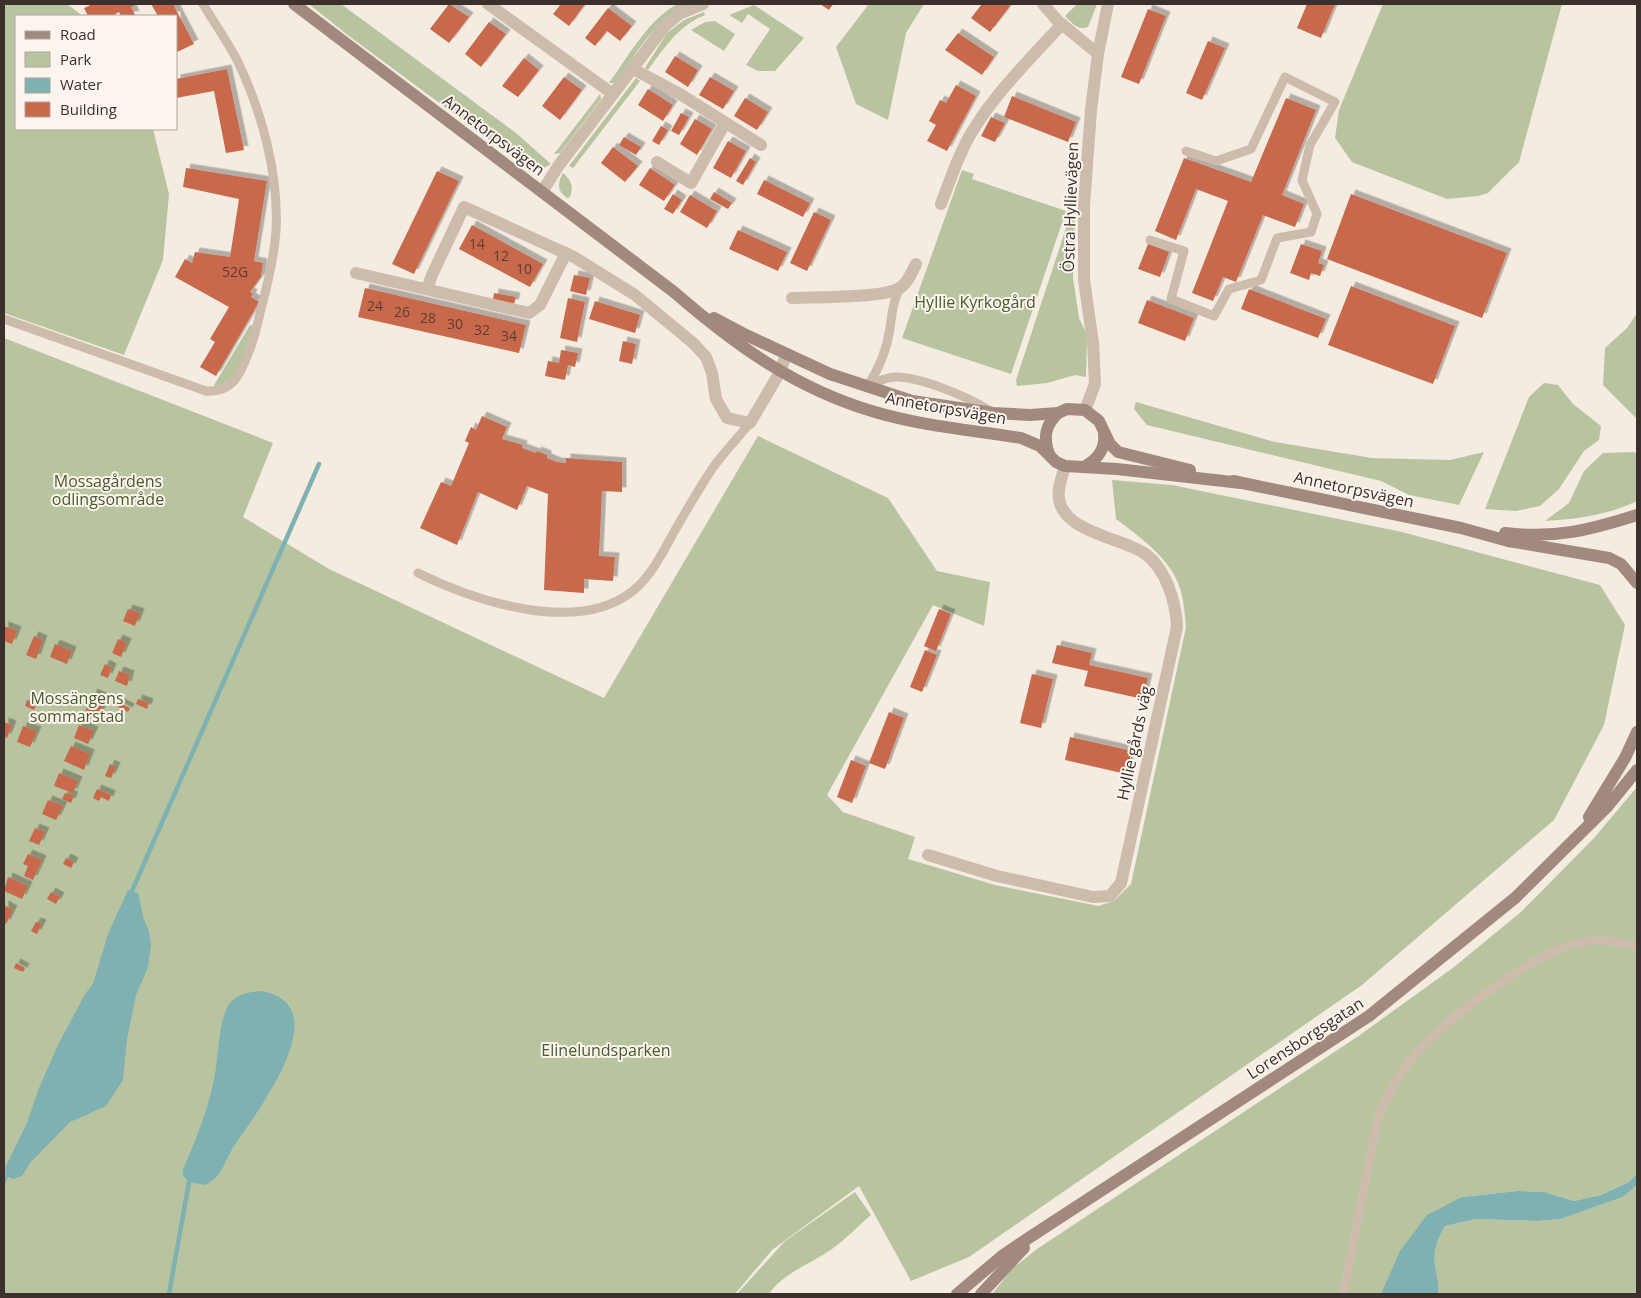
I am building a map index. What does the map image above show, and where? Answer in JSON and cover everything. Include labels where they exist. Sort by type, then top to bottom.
[{"type":"main road","name":"Annetorpsvägen","points":[[294,4],[674,292],[721,333],[780,372],[809,387],[872,411],[929,424],[1032,441],[1065,466],[1084,466],[1241,483]]},
{"type":"main road","name":"Annetorpsvägen","points":[[674,292],[725,325],[786,355],[830,374],[912,401],[992,413],[1030,415],[1058,413],[1067,409],[1085,410],[1099,421],[1110,444],[1118,452],[1128,456],[1241,483],[1460,528],[1526,545],[1609,558],[1621,564],[1637,583]]},
{"type":"main road","points":[[1049,454],[1045,444],[1045,434],[1050,420],[1058,413]]},
{"type":"main road","points":[[1084,466],[1100,454],[1105,441],[1104,430]]},
{"type":"main road","name":"Annetorpsvägen","points":[[1460,528],[1548,535],[1598,528],[1637,515]]},
{"type":"main road","name":"Lorensborgsgatan","points":[[1559,855],[1597,807],[1637,732]]},
{"type":"main road","name":"Lorensborgsgatan","points":[[958,1294],[1002,1256],[1369,1016],[1515,898],[1607,807],[1637,770]]},
{"type":"main road","name":"Lorensborgsgatan","points":[[981,1294],[1019,1253],[1050,1226]]},
{"type":"street","points":[[488,4],[613,94]]},
{"type":"street","points":[[542,192],[664,27],[679,14],[703,4]]},
{"type":"street","points":[[1043,4],[1062,24],[1098,54]]},
{"type":"street","name":"Östra Hyllievägen","points":[[1085,410],[1095,384],[1093,343],[1084,280],[1084,206],[1098,54],[1108,4]]},
{"type":"street","points":[[942,204],[959,156],[975,127],[1000,93],[1062,24]]},
{"type":"street","points":[[634,69],[680,94],[761,145]]},
{"type":"street","points":[[657,162],[690,183],[725,123]]},
{"type":"street","points":[[427,289],[464,207],[566,253],[635,295],[693,343],[706,357],[720,408],[727,418],[750,423],[780,372],[786,355]]},
{"type":"street","points":[[356,273],[529,313],[540,305],[566,253]]},
{"type":"street","points":[[792,298],[869,294],[899,289],[910,277],[916,264]]},
{"type":"street","name":"Hyllie gårds väg","points":[[928,855],[997,876],[1093,898],[1110,896],[1120,883],[1177,627],[1176,608],[1157,566],[1144,553],[1072,521],[1061,505],[1059,490],[1065,466]]},
{"type":"lane","points":[[4,319],[206,390],[224,390],[234,383],[255,337],[269,277],[276,230],[275,195],[267,146],[249,87],[237,60],[203,4]]},
{"type":"lane","points":[[1150,240],[1184,251],[1170,299],[1214,316],[1229,289],[1261,280],[1277,238],[1311,232],[1317,214],[1302,180],[1310,144],[1335,102],[1285,77],[1251,149],[1216,161],[1186,151]]},
{"type":"lane","points":[[866,387],[877,373],[882,359],[890,329],[892,304],[899,289]]},
{"type":"lane","points":[[866,387],[889,377],[901,378],[958,393],[992,413]]},
{"type":"lane","points":[[418,573],[447,587],[510,606],[547,612],[581,611],[612,605],[634,590],[656,565],[712,468],[750,423]]},
{"type":"lane","points":[[1343,1294],[1378,1118],[1388,1092],[1410,1060],[1439,1032],[1507,978],[1545,956],[1574,944],[1597,940],[1637,946]]},
{"type":"green space","points":[[4,4],[67,4],[82,15],[15,15],[15,130],[153,130],[169,194],[163,260],[124,355],[4,313]]},
{"type":"green space","points":[[309,4],[341,4],[516,133],[551,164],[540,170],[528,169]]},
{"type":"green space","points":[[678,4],[693,4],[679,10],[658,26],[648,36],[616,83],[609,83],[649,28],[658,18]]},
{"type":"green space","points":[[869,4],[924,4],[906,33],[888,120],[856,104],[836,47]]},
{"type":"green space","points":[[1077,4],[1097,4],[1088,27],[1078,27],[1065,16]]},
{"type":"green space","points":[[1383,4],[1562,4],[1519,162],[1488,193],[1478,196],[1447,199],[1352,162],[1335,138],[1339,110]]},
{"type":"green space","points":[[754,5],[804,38],[775,71],[758,71],[746,65],[770,29],[748,14],[742,23],[729,15]]},
{"type":"green space","points":[[704,12],[705,15],[687,25],[673,38],[648,70],[645,68],[667,33],[684,20]]},
{"type":"green space","points":[[715,21],[735,34],[724,51],[691,30],[705,22]]},
{"type":"green space","points":[[636,78],[640,81],[573,168],[569,166]]},
{"type":"green space","points":[[600,94],[601,99],[560,153],[554,154]]},
{"type":"green space","name":"Hyllie Kyrkogård","points":[[962,170],[974,174],[972,179],[1066,211],[1011,374],[902,338]]},
{"type":"green space","points":[[563,173],[572,186],[570,197],[567,198],[561,193],[559,187]]},
{"type":"green space","points":[[1076,180],[1073,278],[1079,318],[1087,335],[1086,377],[1075,375],[1047,383],[1017,386],[1016,380],[1068,222]]},
{"type":"green space","points":[[1637,313],[1637,419],[1603,385],[1605,348],[1627,328]]},
{"type":"green space","points":[[250,325],[254,326],[245,354],[236,372],[230,379],[213,387]]},
{"type":"green space","points":[[4,338],[273,443],[243,517],[329,569],[604,698],[758,436],[888,498],[937,571],[990,582],[984,626],[933,605],[827,795],[843,812],[915,837],[908,859],[995,885],[1098,906],[1114,901],[1131,884],[1186,627],[1182,596],[1173,572],[1156,552],[1116,519],[1112,480],[1172,485],[1402,532],[1600,585],[1625,625],[1604,725],[1554,820],[1362,985],[969,1257],[911,1281],[859,1186],[772,1250],[735,1294],[4,1294]]},
{"type":"green space","points":[[1544,383],[1558,385],[1573,404],[1601,426],[1599,440],[1584,451],[1559,489],[1540,506],[1516,511],[1485,509],[1529,397]]},
{"type":"green space","points":[[1136,402],[1275,442],[1372,458],[1450,460],[1484,452],[1459,505],[1409,495],[1381,481],[1147,425],[1134,409]]},
{"type":"green space","points":[[1634,452],[1637,454],[1637,501],[1615,510],[1592,516],[1545,521],[1569,503],[1584,471],[1603,453]]},
{"type":"green space","points":[[1637,787],[1637,1173],[1629,1182],[1601,1195],[1574,1201],[1544,1192],[1517,1191],[1462,1197],[1381,1294],[992,1294],[1013,1268],[1037,1249],[1360,1035],[1454,967],[1521,912],[1594,838]]},
{"type":"green space","points":[[1637,1185],[1637,1294],[1438,1294],[1439,1285],[1435,1252],[1445,1226],[1476,1219],[1537,1221],[1561,1219],[1623,1197]]},
{"type":"green space","points":[[855,1192],[871,1215],[842,1241],[790,1274],[775,1286],[769,1294],[737,1294],[785,1241]]},
{"type":"water","points":[[128,890],[138,893],[144,920],[149,931],[151,946],[148,967],[136,995],[127,1039],[123,1080],[106,1106],[70,1122],[30,1163],[22,1176],[13,1179],[6,1176],[5,1168],[27,1123],[39,1088],[58,1045],[85,994],[93,984],[108,934]]},
{"type":"water","points":[[261,991],[284,1000],[293,1017],[293,1038],[285,1062],[273,1087],[216,1177],[206,1185],[189,1182],[183,1176],[183,1169],[206,1110],[215,1074],[222,1022],[228,1006],[238,996]]},
{"type":"water","points":[[1637,1173],[1637,1185],[1623,1197],[1561,1219],[1537,1221],[1476,1219],[1445,1226],[1435,1252],[1439,1285],[1438,1294],[1381,1294],[1400,1251],[1427,1215],[1462,1197],[1517,1191],[1544,1192],[1574,1201],[1601,1195],[1629,1182]]},
{"type":"building","points":[[93,4],[137,4],[131,7],[135,15],[120,15],[119,12],[114,15],[88,15],[84,8]]},
{"type":"building","points":[[151,4],[173,4],[194,44],[178,52],[178,15],[157,15]]},
{"type":"building","points":[[449,4],[469,17],[449,43],[430,29]]},
{"type":"building","points":[[561,4],[585,4],[569,26],[553,14]]},
{"type":"building","points":[[820,4],[833,4],[829,10]]},
{"type":"building","points":[[982,4],[1007,4],[1010,6],[990,32],[971,18]]},
{"type":"building","points":[[1307,4],[1335,4],[1321,38],[1297,28]]},
{"type":"building","points":[[608,8],[632,26],[620,41],[607,31],[595,46],[585,38]]},
{"type":"building","points":[[1148,9],[1166,16],[1139,84],[1121,77]]},
{"type":"building","points":[[489,22],[506,34],[481,67],[465,54]]},
{"type":"building","points":[[958,33],[994,57],[982,75],[945,50]]},
{"type":"building","points":[[1208,41],[1225,48],[1202,100],[1186,93]]},
{"type":"building","points":[[675,56],[698,70],[688,87],[665,72]]},
{"type":"building","points":[[524,58],[539,70],[518,97],[502,86]]},
{"type":"building","points":[[227,69],[244,150],[226,153],[214,91],[178,98],[178,79]]},
{"type":"building","points":[[564,77],[582,90],[560,120],[542,106]]},
{"type":"building","points":[[710,77],[734,91],[723,109],[699,95]]},
{"type":"building","points":[[956,85],[976,96],[947,151],[927,141],[936,125],[929,121],[940,100],[946,103]]},
{"type":"building","points":[[648,89],[673,105],[663,121],[638,105]]},
{"type":"building","points":[[1012,96],[1076,122],[1068,142],[1004,117]]},
{"type":"building","points":[[745,98],[768,112],[757,130],[734,116]]},
{"type":"building","points":[[1286,98],[1316,110],[1282,195],[1304,204],[1295,227],[1263,215],[1236,282],[1223,277],[1213,301],[1192,293],[1228,201],[1196,189],[1176,240],[1155,231],[1184,158],[1251,182]]},
{"type":"building","points":[[681,113],[689,117],[679,135],[671,131]]},
{"type":"building","points":[[991,117],[1005,123],[995,142],[981,136]]},
{"type":"building","points":[[695,119],[712,129],[697,155],[680,144]]},
{"type":"building","points":[[661,126],[668,130],[659,145],[652,141]]},
{"type":"building","points":[[624,137],[641,147],[636,155],[619,145]]},
{"type":"building","points":[[728,141],[746,151],[731,178],[713,168]]},
{"type":"building","points":[[613,147],[638,166],[625,182],[601,163]]},
{"type":"building","points":[[750,158],[756,162],[743,185],[736,181]]},
{"type":"building","points":[[186,168],[267,181],[254,261],[263,263],[261,277],[250,292],[253,294],[251,297],[259,302],[216,376],[200,367],[215,342],[210,339],[229,307],[175,277],[185,259],[192,263],[195,252],[230,257],[239,199],[183,187]]},
{"type":"building","points":[[650,168],[675,185],[664,201],[639,185]]},
{"type":"building","points":[[437,171],[459,181],[414,274],[392,264]]},
{"type":"building","points":[[764,180],[810,203],[803,217],[757,194]]},
{"type":"building","points":[[714,192],[732,203],[728,209],[710,199]]},
{"type":"building","points":[[673,194],[682,200],[673,214],[664,209]]},
{"type":"building","points":[[1351,194],[1507,253],[1482,318],[1327,259]]},
{"type":"building","points":[[690,195],[717,211],[707,228],[680,212]]},
{"type":"building","points":[[814,212],[831,220],[807,271],[790,263]]},
{"type":"building","points":[[472,225],[543,264],[530,287],[459,249]]},
{"type":"building","points":[[738,230],[787,252],[778,271],[729,249]]},
{"type":"building","points":[[1148,244],[1169,252],[1160,277],[1138,269]]},
{"type":"building","points":[[1301,244],[1322,251],[1318,263],[1324,265],[1320,276],[1311,273],[1309,280],[1290,273]]},
{"type":"building","points":[[574,275],[590,278],[586,295],[570,291]]},
{"type":"building","points":[[1351,286],[1455,326],[1433,384],[1328,345]]},
{"type":"building","points":[[365,288],[526,325],[519,353],[358,317]]},
{"type":"building","points":[[1249,289],[1326,319],[1318,338],[1241,309]]},
{"type":"building","points":[[494,293],[516,297],[514,304],[493,300]]},
{"type":"building","points":[[568,298],[585,302],[577,342],[560,338]]},
{"type":"building","points":[[1147,300],[1194,318],[1185,341],[1138,323]]},
{"type":"building","points":[[595,301],[640,315],[635,333],[589,319]]},
{"type":"building","points":[[623,341],[636,344],[632,364],[619,361]]},
{"type":"building","points":[[561,350],[578,353],[575,367],[568,365],[565,380],[545,376],[548,361],[559,363]]},
{"type":"building","points":[[482,416],[507,427],[502,439],[523,445],[522,448],[536,453],[537,451],[547,455],[547,458],[557,462],[566,463],[566,458],[622,462],[622,492],[602,491],[599,556],[615,557],[613,581],[584,579],[584,593],[544,590],[548,494],[527,486],[517,510],[478,492],[457,545],[420,528],[441,482],[451,486],[469,443],[465,441],[471,427],[476,430]]},
{"type":"building","points":[[128,609],[140,613],[135,626],[123,621]]},
{"type":"building","points":[[939,609],[951,614],[936,651],[924,646]]},
{"type":"building","points":[[4,626],[17,631],[12,644],[4,641]]},
{"type":"building","points":[[34,636],[43,640],[36,659],[26,655]]},
{"type":"building","points":[[118,639],[127,643],[121,657],[112,653]]},
{"type":"building","points":[[55,644],[72,651],[67,664],[50,657]]},
{"type":"building","points":[[1057,645],[1092,653],[1089,665],[1148,678],[1143,699],[1084,686],[1088,671],[1052,663]]},
{"type":"building","points":[[925,650],[937,655],[922,692],[910,687]]},
{"type":"building","points":[[105,664],[112,668],[108,678],[100,675]]},
{"type":"building","points":[[119,671],[130,675],[127,686],[115,681]]},
{"type":"building","points":[[1032,674],[1053,679],[1041,728],[1020,723]]},
{"type":"building","points":[[93,693],[106,699],[98,718],[85,712]]},
{"type":"building","points":[[138,699],[149,703],[147,709],[136,704]]},
{"type":"building","points":[[27,700],[37,703],[34,710],[25,706]]},
{"type":"building","points":[[120,703],[130,708],[128,712],[118,707]]},
{"type":"building","points":[[889,712],[904,718],[885,769],[869,763]]},
{"type":"building","points":[[4,722],[12,725],[7,738],[4,737]]},
{"type":"building","points":[[79,725],[94,731],[88,744],[74,738]]},
{"type":"building","points":[[23,726],[37,731],[30,747],[17,742]]},
{"type":"building","points":[[1070,737],[1132,751],[1126,774],[1065,760]]},
{"type":"building","points":[[71,746],[90,754],[84,770],[64,761]]},
{"type":"building","points":[[851,760],[866,766],[852,803],[837,797]]},
{"type":"building","points":[[110,764],[116,767],[111,778],[105,776]]},
{"type":"building","points":[[59,773],[78,781],[73,793],[54,786]]},
{"type":"building","points":[[97,789],[111,795],[109,801],[101,797],[99,801],[93,798]]},
{"type":"building","points":[[65,793],[74,796],[71,803],[62,799]]},
{"type":"building","points":[[48,800],[63,806],[56,820],[42,814]]},
{"type":"building","points":[[35,828],[45,832],[39,845],[29,841]]},
{"type":"building","points":[[28,854],[42,860],[33,880],[24,876],[28,866],[23,864]]},
{"type":"building","points":[[66,858],[74,862],[71,868],[63,864]]},
{"type":"building","points":[[8,877],[28,886],[22,899],[4,891]]},
{"type":"building","points":[[51,892],[60,897],[56,904],[47,899]]},
{"type":"building","points":[[4,905],[13,910],[6,924],[4,923]]},
{"type":"building","points":[[36,922],[42,924],[37,934],[31,931]]},
{"type":"building","points":[[16,963],[25,968],[23,972],[14,968]]},
{"type":"waterway","points":[[132,891],[319,464]]},
{"type":"waterway","points":[[4,1181],[6,1176]]},
{"type":"waterway","points":[[169,1294],[189,1182]]},
{"type":"park label","name":"Mossagårdens odlingsområde","points":[[108,490]]},
{"type":"park label","name":"Mossängens sommarstad","points":[[77,707]]},
{"type":"park label","name":"Elinelundsparken","points":[[606,1050]]}]
